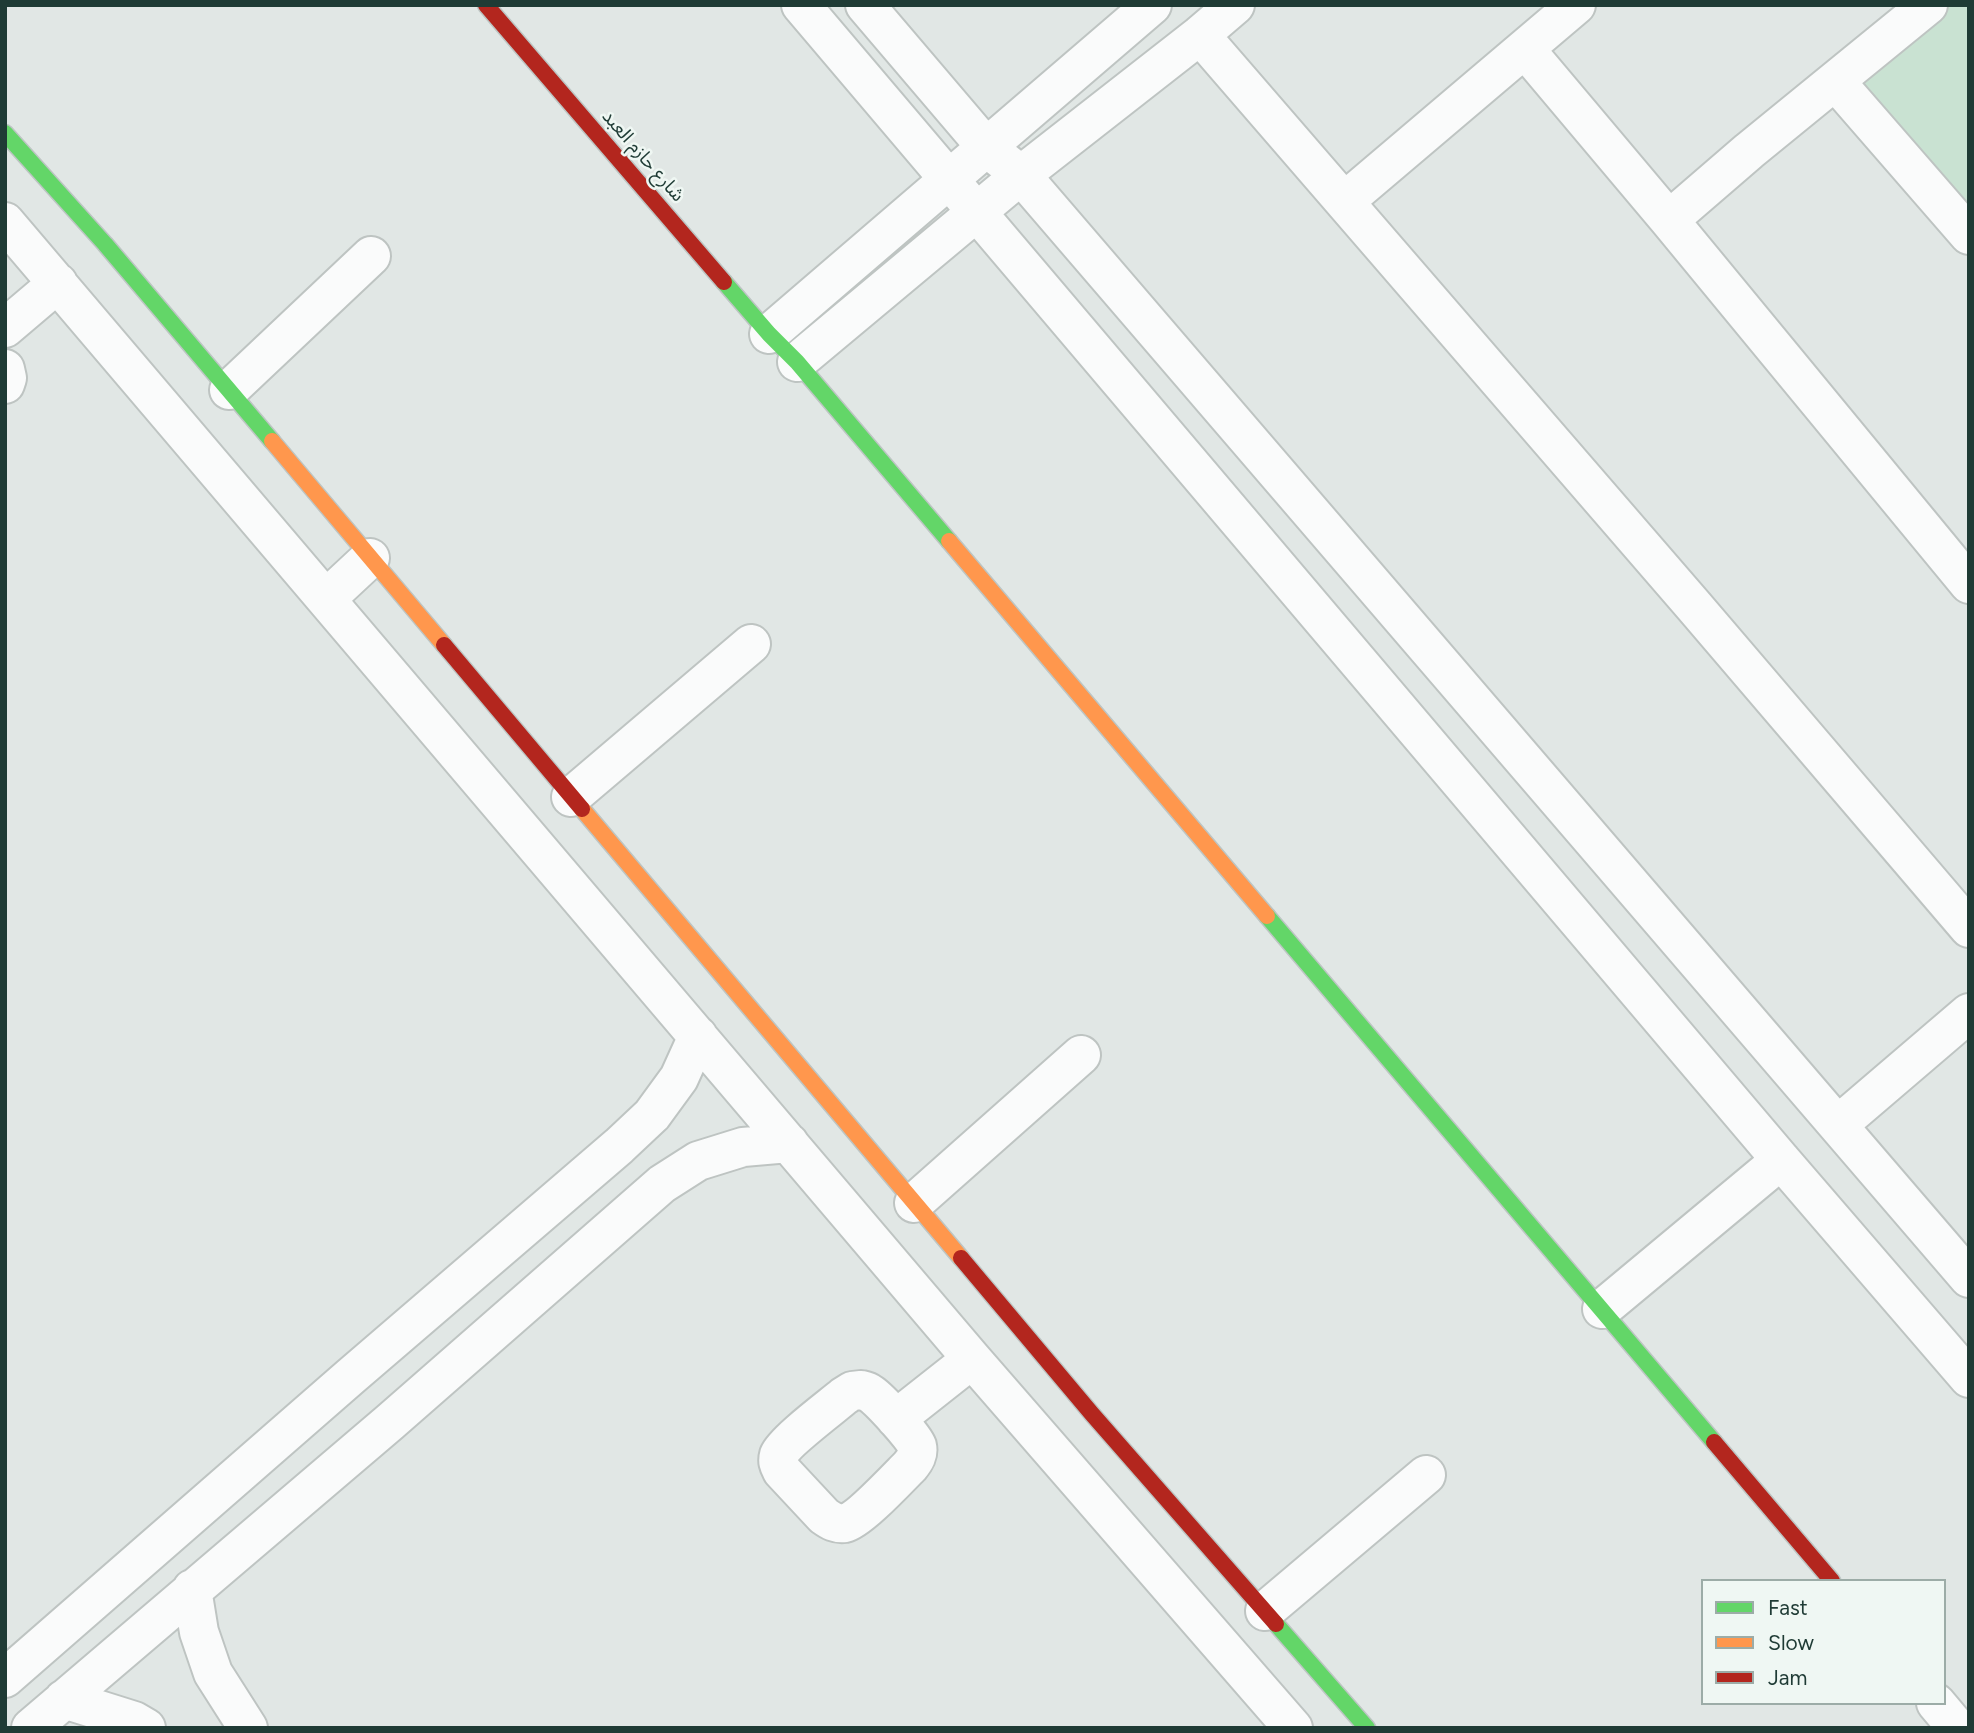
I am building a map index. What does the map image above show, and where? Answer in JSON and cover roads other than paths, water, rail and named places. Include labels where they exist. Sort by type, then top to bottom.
[{"type":"street","name":"شارع حازم العبد","points":[[486,5],[769,334],[797,362],[1830,1579]]},
{"type":"street","points":[[801,5],[1969,1378]]},
{"type":"street","points":[[865,5],[986,147],[1021,175],[1969,1279]]},
{"type":"street","points":[[769,334],[1152,5]]},
{"type":"street","points":[[797,362],[1021,175],[1235,5]]},
{"type":"street","points":[[1345,201],[1576,5]]},
{"type":"street","points":[[1669,220],[1928,5]]},
{"type":"street","points":[[1200,35],[1969,928]]},
{"type":"street","points":[[1525,49],[1969,584]]},
{"type":"street","points":[[1836,82],[1969,235]]},
{"type":"street","points":[[5,134],[105,244],[229,390],[1092,1414],[1367,1728]]},
{"type":"street","points":[[5,222],[972,1359],[1293,1728]]},
{"type":"street","points":[[229,390],[370,256]]},
{"type":"street","points":[[5,328],[58,283]]},
{"type":"street","points":[[5,369],[5,384]]},
{"type":"street","points":[[326,599],[370,558]]},
{"type":"street","points":[[571,797],[751,644]]},
{"type":"street","points":[[1838,1125],[1969,1013]]},
{"type":"street","points":[[5,1678],[619,1146],[652,1115],[679,1078],[698,1036]]},
{"type":"street","points":[[914,1203],[1081,1055]]},
{"type":"street","points":[[31,1728],[390,1422],[662,1184],[698,1161],[743,1147],[789,1143]]},
{"type":"street","points":[[1602,1309],[1782,1160]]},
{"type":"street","points":[[895,1419],[972,1359]]},
{"type":"street","points":[[350,1377],[390,1422]]},
{"type":"street","points":[[1265,1611],[1426,1475]]},
{"type":"street","points":[[192,1589],[199,1632],[213,1673],[248,1728]]},
{"type":"street","points":[[64,1699],[134,1721],[146,1728]]},
{"type":"street","points":[[1938,1705],[1957,1728]]}]
